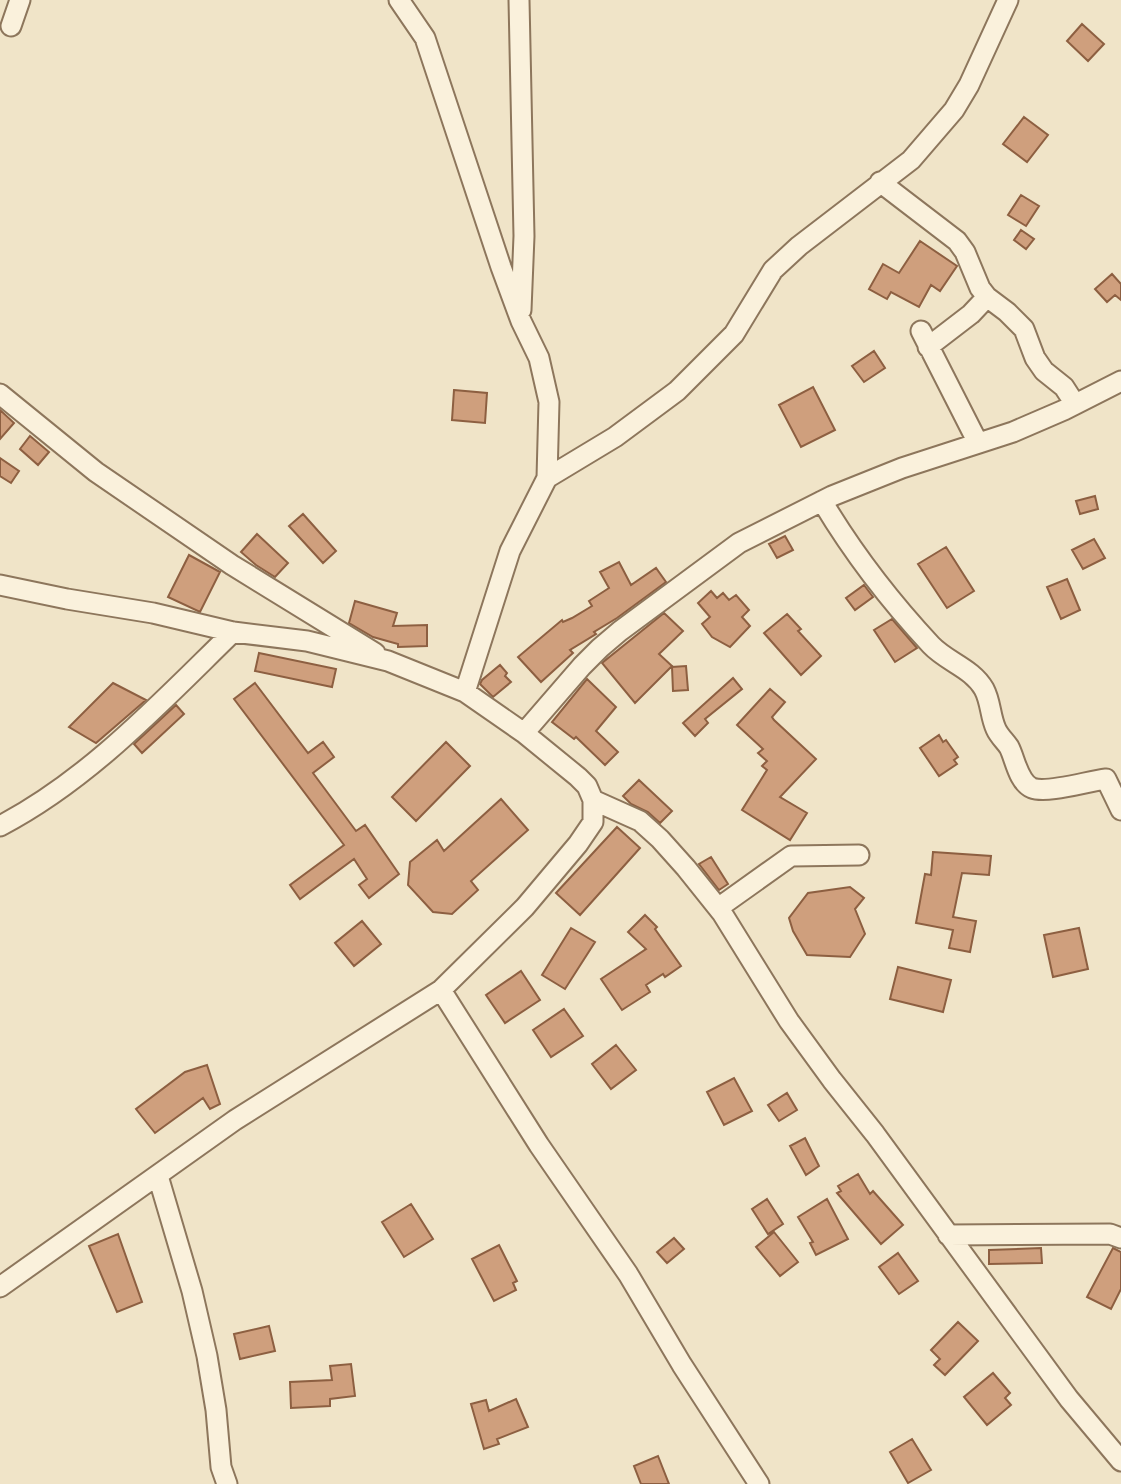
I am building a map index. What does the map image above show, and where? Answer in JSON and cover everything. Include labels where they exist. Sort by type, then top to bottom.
[{"type":"street","points":[[10,26],[20,0]]},
{"type":"street","points":[[399,0],[425,38],[521,321],[539,358],[549,402],[547,478],[510,551],[465,692]]},
{"type":"street","points":[[519,0],[524,236],[521,321]]},
{"type":"street","points":[[547,478],[615,437],[677,391],[734,334],[773,270],[799,246],[911,160],[954,110],[969,86],[1008,0]]},
{"type":"street","points":[[880,182],[957,241],[987,297],[1024,329],[1035,358],[1044,371],[1064,387],[1075,404]]},
{"type":"street","points":[[978,443],[924,339],[978,309],[987,297]]},
{"type":"street","points":[[524,733],[582,666],[620,631],[739,542],[822,500],[902,468],[1013,432],[1121,381]]},
{"type":"street","points":[[0,394],[107,480],[232,565],[388,661]]},
{"type":"street","points":[[822,500],[848,545],[885,592],[932,646],[949,661],[972,674],[983,687],[990,702],[996,730],[1008,746],[1023,780],[1032,788],[1053,789],[1105,779],[1121,810]]},
{"type":"street","points":[[0,585],[67,599],[153,612],[233,632],[307,641],[388,661],[465,692],[524,733],[578,777],[587,786],[593,800],[593,822],[578,844],[525,907],[441,990],[235,1120],[0,1287]]},
{"type":"street","points":[[0,826],[22,815],[87,769],[233,632]]},
{"type":"street","points":[[593,800],[640,821],[660,839],[718,908],[789,1021],[1069,1399],[1121,1461]]},
{"type":"street","points":[[718,908],[791,856],[859,855]]},
{"type":"street","points":[[441,990],[539,1145],[628,1275],[759,1484]]},
{"type":"street","points":[[158,1176],[192,1291],[216,1410],[221,1467],[227,1484]]},
{"type":"street","points":[[948,1235],[1110,1234],[1121,1237]]},
{"type":"building","points":[[1082,24],[1104,44],[1088,61],[1067,41]]},
{"type":"building","points":[[1024,117],[1048,135],[1027,162],[1003,144]]},
{"type":"building","points":[[1021,195],[1039,206],[1026,226],[1008,215]]},
{"type":"building","points":[[1021,230],[1034,239],[1026,249],[1014,240]]},
{"type":"building","points":[[920,241],[957,266],[940,291],[931,285],[919,307],[891,292],[887,299],[869,289],[883,264],[899,273]]},
{"type":"building","points":[[1112,274],[1121,284],[1121,300],[1115,295],[1107,302],[1095,289]]},
{"type":"building","points":[[874,351],[885,368],[864,382],[852,366]]},
{"type":"building","points":[[813,387],[835,430],[801,447],[779,405]]},
{"type":"building","points":[[454,390],[487,393],[485,423],[452,420]]},
{"type":"building","points":[[0,410],[14,423],[0,439]]},
{"type":"building","points":[[30,436],[49,452],[38,465],[20,449]]},
{"type":"building","points":[[0,458],[19,471],[11,483],[0,476]]},
{"type":"building","points":[[1095,496],[1098,509],[1080,514],[1076,501]]},
{"type":"building","points":[[303,514],[336,551],[323,563],[289,526]]},
{"type":"building","points":[[257,534],[288,563],[275,577],[241,552]]},
{"type":"building","points":[[785,536],[793,550],[777,558],[769,544]]},
{"type":"building","points":[[1094,539],[1105,558],[1083,569],[1072,550]]},
{"type":"building","points":[[946,547],[974,591],[947,608],[918,564]]},
{"type":"building","points":[[189,555],[220,572],[200,612],[168,597]]},
{"type":"building","points":[[619,562],[631,585],[656,568],[666,582],[570,650],[573,653],[541,682],[518,657],[562,620],[563,622],[572,618],[592,606],[589,601],[609,588],[600,572]]},
{"type":"building","points":[[1067,579],[1080,610],[1061,619],[1047,587]]},
{"type":"building","points":[[864,585],[873,597],[855,610],[846,598]]},
{"type":"building","points":[[711,591],[717,598],[723,593],[729,600],[736,595],[749,610],[742,617],[750,626],[730,647],[712,637],[702,624],[710,617],[698,603]]},
{"type":"building","points":[[355,601],[397,613],[393,626],[427,625],[427,646],[398,647],[398,644],[373,637],[349,623]]},
{"type":"building","points":[[664,613],[683,631],[659,654],[672,666],[635,703],[602,663]]},
{"type":"building","points":[[787,614],[801,629],[798,631],[821,656],[801,675],[764,633]]},
{"type":"building","points":[[892,619],[917,648],[895,662],[874,630]]},
{"type":"building","points":[[259,653],[336,669],[332,687],[255,671]]},
{"type":"building","points":[[500,665],[511,682],[493,697],[480,684]]},
{"type":"building","points":[[686,666],[688,690],[673,691],[672,667]]},
{"type":"building","points":[[733,678],[742,689],[705,719],[708,723],[695,736],[683,723]]},
{"type":"building","points":[[587,679],[616,707],[596,731],[618,752],[605,765],[576,737],[574,739],[552,722]]},
{"type":"building","points":[[113,683],[146,700],[96,743],[69,727]]},
{"type":"building","points":[[255,683],[308,753],[323,742],[334,757],[313,773],[356,831],[365,825],[399,874],[369,898],[359,885],[367,879],[354,859],[300,899],[290,885],[344,845],[234,699]]},
{"type":"building","points":[[770,689],[785,702],[772,717],[816,759],[780,797],[807,813],[790,840],[742,810],[767,770],[762,766],[767,761],[758,753],[763,749],[737,725]]},
{"type":"building","points":[[176,705],[184,714],[142,753],[134,744]]},
{"type":"building","points":[[939,735],[958,757],[954,760],[957,764],[939,776],[920,748]]},
{"type":"building","points":[[446,742],[470,766],[416,821],[392,797]]},
{"type":"building","points":[[639,780],[672,811],[660,823],[623,796]]},
{"type":"building","points":[[501,799],[528,830],[471,881],[478,890],[452,914],[433,912],[408,885],[410,862],[437,840],[444,851]]},
{"type":"building","points":[[617,827],[640,848],[580,915],[556,893]]},
{"type":"building","points":[[933,852],[991,856],[989,875],[962,873],[953,917],[976,921],[970,952],[949,948],[953,930],[916,923],[925,874],[931,875]]},
{"type":"building","points":[[711,857],[728,884],[719,890],[699,864]]},
{"type":"building","points":[[850,887],[864,898],[855,909],[865,934],[850,957],[807,955],[789,918],[808,893]]},
{"type":"building","points":[[645,915],[657,927],[655,929],[681,966],[646,985],[650,992],[622,1010],[601,979],[646,949],[628,932]]},
{"type":"building","points":[[362,921],[381,944],[354,966],[335,943]]},
{"type":"building","points":[[571,928],[595,942],[565,989],[542,975]]},
{"type":"building","points":[[1079,928],[1088,969],[1053,977],[1044,935]]},
{"type":"building","points":[[898,967],[951,980],[943,1012],[890,999]]},
{"type":"building","points":[[521,971],[540,1000],[505,1023],[486,995]]},
{"type":"building","points":[[564,1009],[583,1036],[551,1057],[533,1030]]},
{"type":"building","points":[[616,1045],[636,1070],[611,1089],[592,1064]]},
{"type":"building","points":[[207,1065],[220,1104],[210,1109],[203,1098],[155,1133],[136,1109],[185,1072]]},
{"type":"building","points":[[734,1078],[752,1111],[724,1125],[707,1092]]},
{"type":"building","points":[[787,1093],[797,1110],[779,1121],[768,1105]]},
{"type":"building","points":[[805,1138],[819,1166],[806,1175],[790,1146]]},
{"type":"building","points":[[858,1174],[870,1194],[873,1191],[903,1225],[881,1244],[837,1193],[841,1191],[838,1186]]},
{"type":"building","points":[[767,1199],[783,1224],[768,1234],[752,1209]]},
{"type":"building","points":[[827,1199],[848,1239],[816,1255],[810,1243],[813,1242],[798,1217]]},
{"type":"building","points":[[411,1204],[433,1239],[404,1257],[382,1222]]},
{"type":"building","points":[[774,1232],[798,1262],[780,1276],[756,1247]]},
{"type":"building","points":[[118,1234],[142,1302],[117,1312],[89,1246]]},
{"type":"building","points":[[674,1238],[684,1249],[667,1263],[657,1252]]},
{"type":"building","points":[[499,1245],[517,1281],[513,1283],[516,1290],[494,1301],[472,1259]]},
{"type":"building","points":[[1041,1248],[1042,1263],[989,1264],[989,1250]]},
{"type":"building","points":[[1113,1248],[1121,1252],[1121,1289],[1111,1309],[1087,1297]]},
{"type":"building","points":[[898,1253],[918,1281],[899,1294],[879,1267]]},
{"type":"building","points":[[958,1322],[978,1341],[945,1375],[934,1365],[940,1359],[931,1350]]},
{"type":"building","points":[[269,1326],[275,1351],[240,1359],[234,1334]]},
{"type":"building","points":[[351,1364],[355,1396],[330,1399],[330,1406],[291,1408],[290,1382],[332,1380],[330,1366]]},
{"type":"building","points":[[993,1373],[1010,1393],[1005,1398],[1011,1405],[987,1425],[964,1397]]},
{"type":"building","points":[[516,1399],[528,1427],[497,1439],[499,1444],[484,1449],[471,1404],[486,1400],[489,1411]]},
{"type":"building","points":[[912,1439],[931,1470],[908,1483],[890,1452]]},
{"type":"building","points":[[658,1456],[669,1484],[641,1484],[634,1466]]}]
